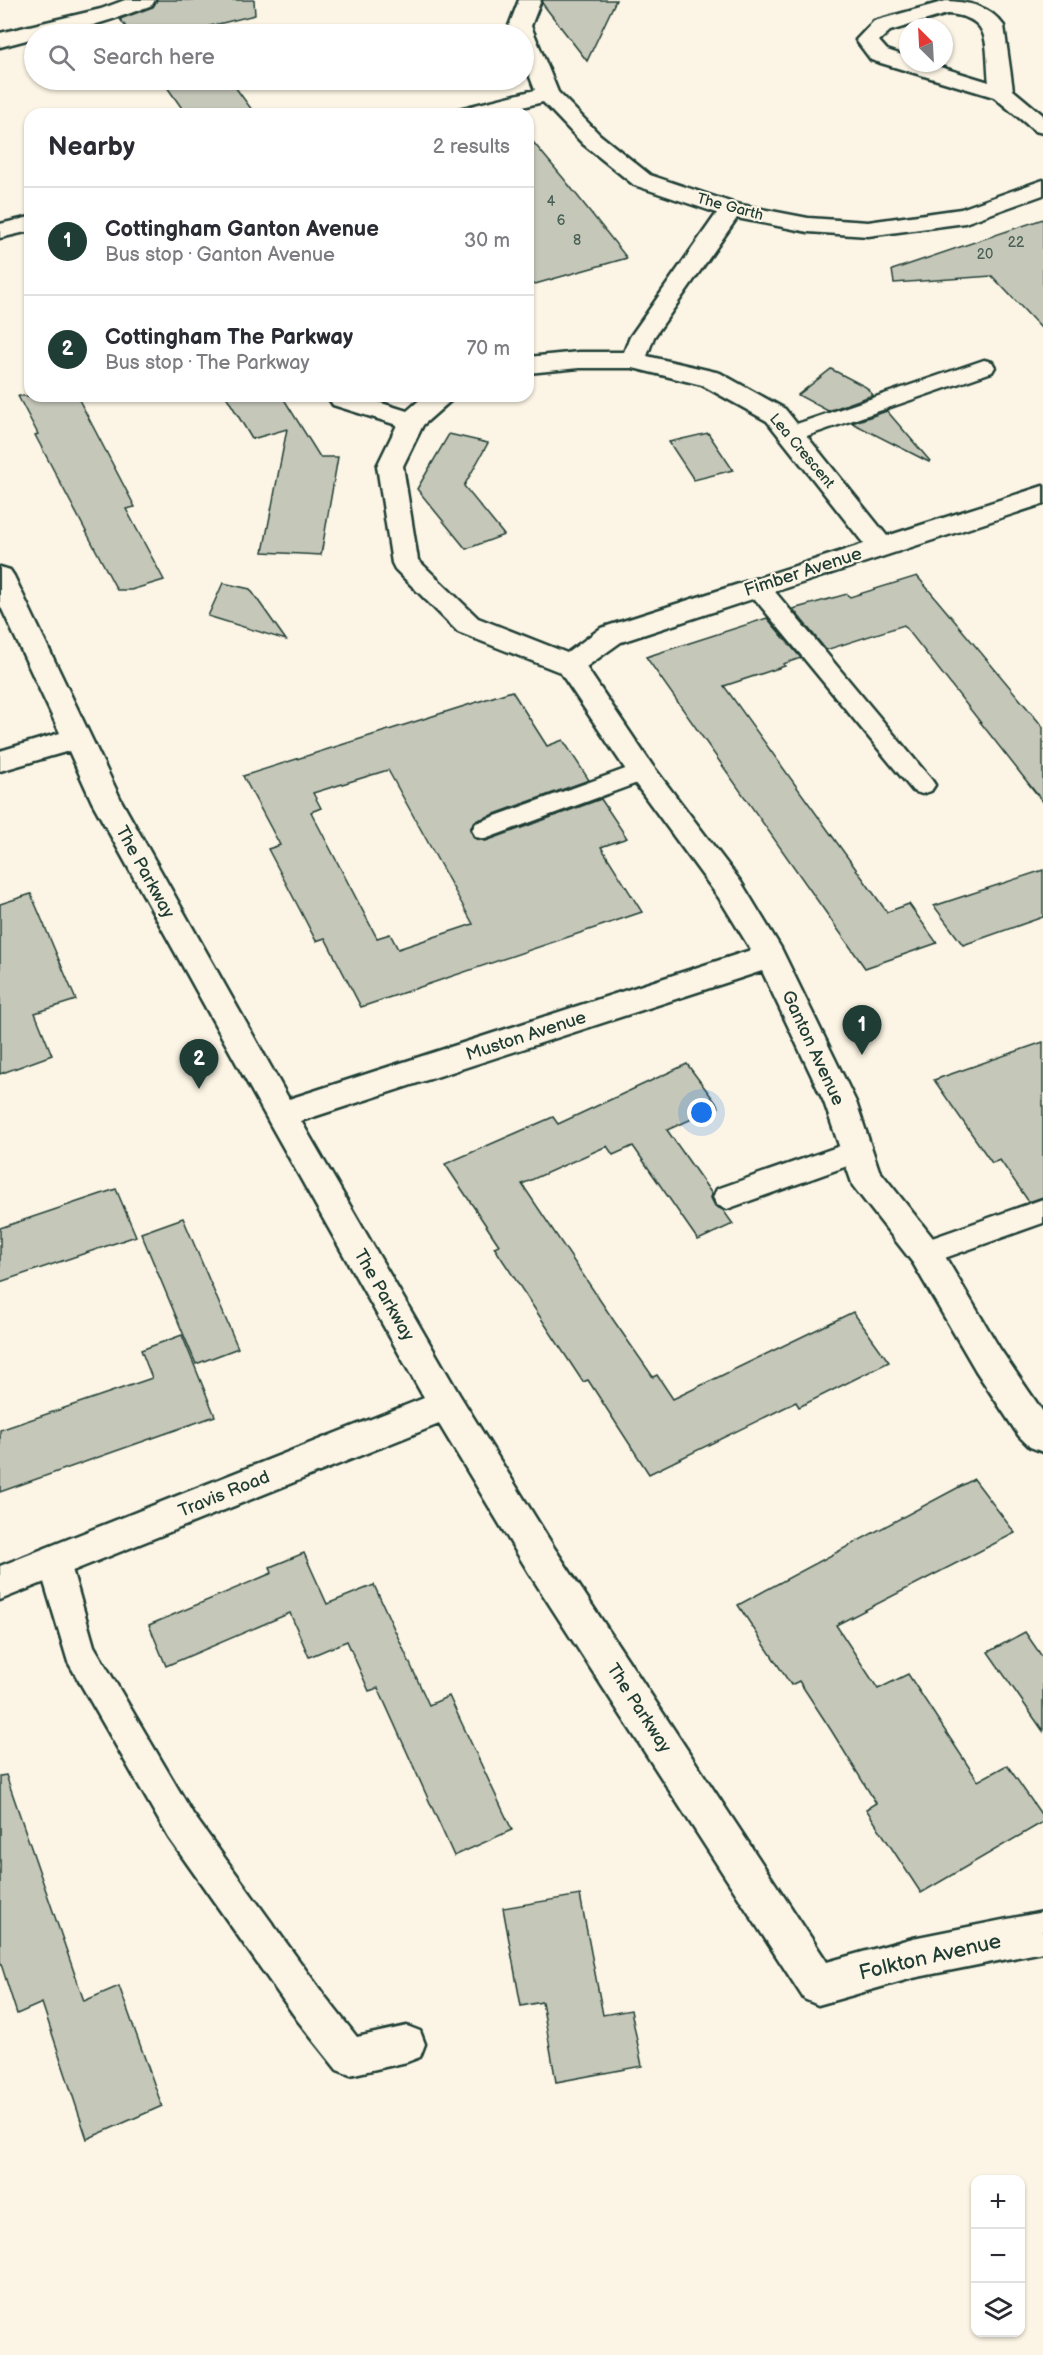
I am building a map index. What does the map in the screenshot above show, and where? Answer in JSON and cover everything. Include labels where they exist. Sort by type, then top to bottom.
[{"type":"street","points":[[66,24],[108,14],[144,0]]},
{"type":"street","name":"The Garth","points":[[521,24],[530,0]]},
{"type":"street","points":[[1002,92],[993,26],[980,13],[946,7],[882,26],[867,40],[879,55],[954,80],[1002,92],[1043,126]]},
{"type":"street","points":[[0,40],[24,34]]},
{"type":"street","name":"The Garth","points":[[534,60],[548,94],[591,139],[642,180],[731,210],[808,225],[868,229],[965,216],[1043,187]]},
{"type":"street","points":[[491,108],[548,94]]},
{"type":"street","points":[[633,360],[642,337],[731,210]]},
{"type":"street","points":[[0,231],[24,225]]},
{"type":"street","name":"Lea Crescent","points":[[534,364],[579,360],[633,360],[711,379],[776,415],[881,546]]},
{"type":"street","points":[[351,402],[412,422]]},
{"type":"street","points":[[432,402],[412,422],[390,466],[405,562],[468,625],[570,665]]},
{"type":"street","name":"Fimber Avenue","points":[[570,665],[611,635],[1043,495]]},
{"type":"street","name":"The Parkway","points":[[0,576],[107,802],[281,1115],[447,1405],[542,1561],[819,1985]]},
{"type":"street","name":"Ganton Avenue","points":[[570,665],[642,772],[730,890],[770,956],[840,1102],[865,1176],[925,1253],[988,1360],[1032,1425],[1043,1436]]},
{"type":"street","points":[[0,761],[76,739]]},
{"type":"street","name":"Muston Avenue","points":[[281,1115],[770,956]]},
{"type":"street","name":"Travis Road","points":[[0,1583],[447,1405]]},
{"type":"street","name":"Folkton Avenue","points":[[819,1985],[913,1958],[1043,1932]]},
{"type":"lane","points":[[790,434],[984,367]]},
{"type":"lane","points":[[758,587],[922,785]]},
{"type":"lane","points":[[485,830],[642,772]]},
{"type":"lane","points":[[727,1197],[857,1151]]},
{"type":"lane","points":[[925,1253],[1043,1211]]},
{"type":"lane","points":[[54,1562],[79,1651],[85,1662],[181,1826],[311,2008],[350,2057],[407,2044]]},
{"type":"building","points":[[157,0],[254,0],[255,15],[218,24],[124,24],[120,19],[153,7]]},
{"type":"building","points":[[543,0],[616,0],[587,61],[542,3]]},
{"type":"building","points":[[169,90],[237,90],[251,108],[182,108]]},
{"type":"building","points":[[534,143],[564,179],[627,258],[534,284]]},
{"type":"building","points":[[1043,219],[1043,330],[992,276],[894,283],[892,270]]},
{"type":"building","points":[[831,369],[866,387],[873,395],[828,411],[798,395]]},
{"type":"building","points":[[18,396],[24,396],[24,402],[80,402],[135,507],[126,509],[164,580],[131,590],[117,590],[35,435],[38,434]]},
{"type":"building","points":[[230,402],[286,402],[320,457],[338,457],[321,555],[263,552],[287,429],[252,439]]},
{"type":"building","points":[[887,411],[930,461],[929,462],[852,423]]},
{"type":"building","points":[[708,433],[733,470],[694,480],[669,442]]},
{"type":"building","points":[[449,434],[488,443],[464,486],[504,535],[466,549],[417,489]]},
{"type":"building","points":[[917,576],[1043,727],[1043,802],[904,625],[826,650],[793,609],[847,594],[850,597]]},
{"type":"building","points":[[223,583],[250,589],[286,640],[208,616]]},
{"type":"building","points":[[767,618],[801,658],[783,664],[785,666],[724,686],[887,912],[909,904],[937,943],[865,968],[646,657]]},
{"type":"building","points":[[512,691],[547,746],[563,740],[589,780],[475,821],[470,829],[474,838],[486,841],[601,799],[627,838],[601,847],[642,912],[361,1007],[325,938],[316,941],[268,849],[280,845],[243,776]],"holes":[[[388,770],[473,924],[398,949],[390,934],[377,938],[311,812],[321,808],[313,793]]]},
{"type":"building","points":[[1043,870],[1043,917],[963,945],[934,906]]},
{"type":"building","points":[[31,894],[76,1000],[35,1013],[52,1055],[0,1074],[0,904]]},
{"type":"building","points":[[1043,1042],[1043,1197],[1029,1202],[1000,1160],[992,1163],[934,1080]]},
{"type":"building","points":[[687,1064],[719,1107],[667,1130],[712,1194],[711,1198],[715,1206],[723,1210],[733,1224],[698,1240],[633,1146],[613,1155],[607,1146],[522,1184],[614,1321],[653,1377],[657,1375],[673,1399],[853,1312],[889,1362],[799,1407],[796,1402],[649,1474],[588,1380],[583,1382],[494,1247],[499,1245],[445,1164],[553,1117],[558,1124]]},
{"type":"building","points":[[116,1189],[136,1236],[0,1282],[0,1228]]},
{"type":"building","points":[[183,1218],[238,1348],[196,1364],[141,1233]]},
{"type":"building","points":[[182,1335],[215,1416],[0,1492],[0,1430],[152,1378],[141,1350]]},
{"type":"building","points":[[974,1479],[1015,1533],[836,1625],[878,1689],[908,1674],[978,1781],[1007,1765],[1043,1817],[1043,1822],[921,1893],[866,1809],[876,1803],[831,1730],[799,1681],[791,1685],[738,1605]]},
{"type":"building","points":[[304,1553],[327,1604],[374,1585],[429,1705],[449,1696],[512,1830],[454,1856],[378,1688],[369,1691],[347,1641],[309,1657],[290,1613],[166,1666],[149,1625],[272,1573],[270,1567]]},
{"type":"building","points":[[1025,1632],[1043,1658],[1043,1731],[988,1652]]},
{"type":"building","points":[[6,1775],[84,2001],[119,1986],[162,2106],[87,2139],[42,2003],[17,2014],[0,1961],[0,1776]]},
{"type":"building","points":[[580,1895],[603,2015],[631,2010],[642,2066],[556,2082],[542,2002],[521,2006],[503,1908]]},
{"type":"place","name":"Cottingham Ganton Avenue","points":[[862,1055]]},
{"type":"place","name":"Cottingham The Parkway","points":[[199,1089]]}]
